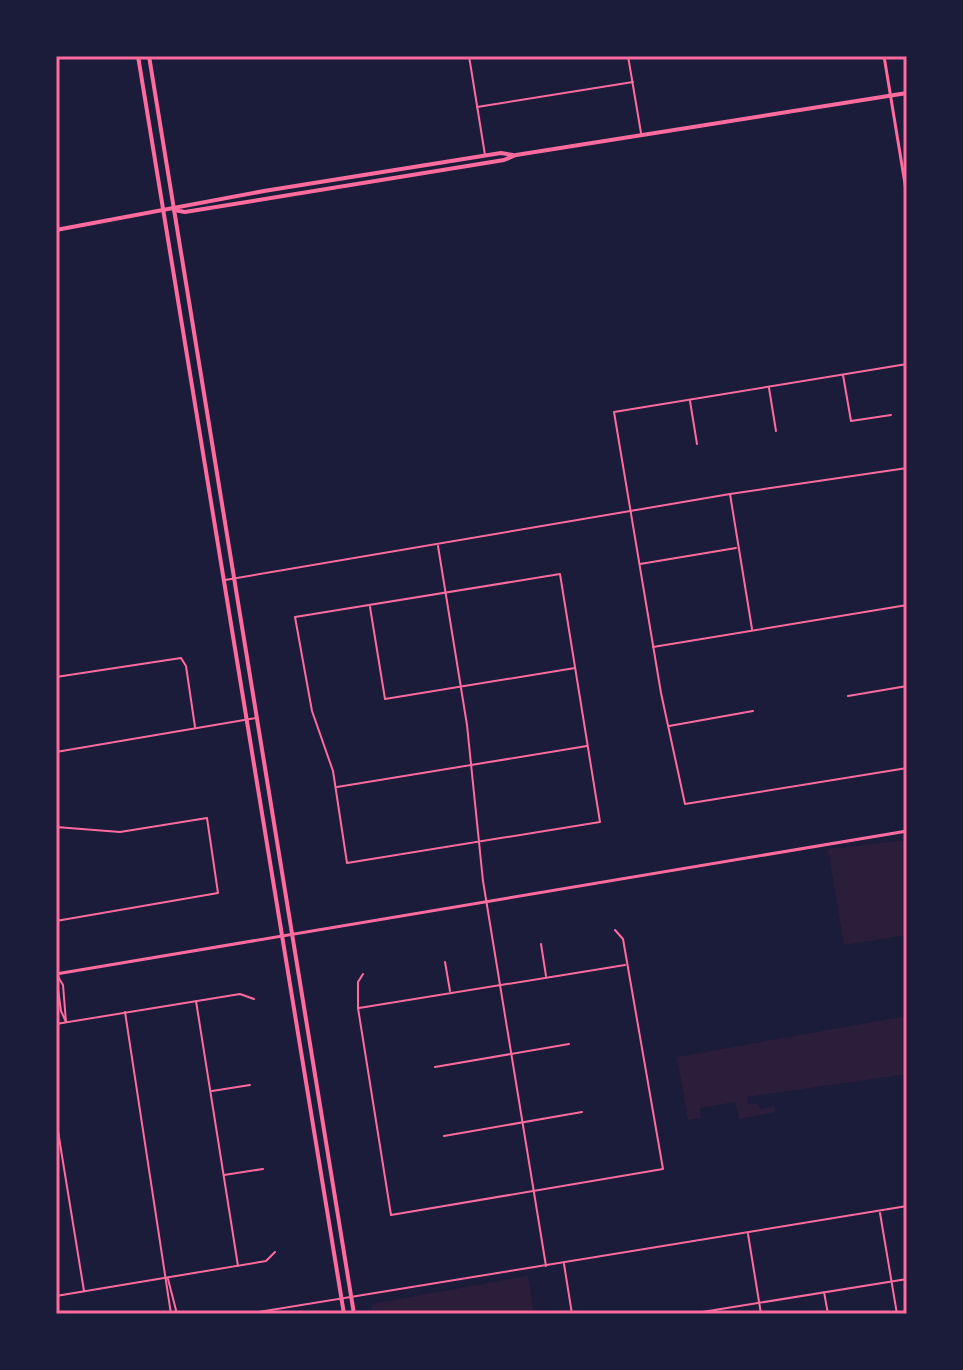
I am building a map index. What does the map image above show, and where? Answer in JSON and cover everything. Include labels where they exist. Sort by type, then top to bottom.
[{"type":"main road","points":[[138,56],[344,1314]]},
{"type":"main road","points":[[149,56],[354,1314]]},
{"type":"main road","points":[[56,230],[264,191],[907,93]]},
{"type":"main road","points":[[174,210],[185,212],[504,160],[516,155]]},
{"type":"street","points":[[469,56],[485,156]]},
{"type":"street","points":[[628,56],[641,134]]},
{"type":"street","points":[[884,56],[907,196]]},
{"type":"street","points":[[477,107],[633,82]]},
{"type":"street","points":[[907,364],[614,412],[653,647],[685,804],[907,768]]},
{"type":"street","points":[[843,374],[851,421],[891,415]]},
{"type":"street","points":[[768,387],[776,431]]},
{"type":"street","points":[[690,400],[697,444]]},
{"type":"street","points":[[224,580],[730,494],[907,468]]},
{"type":"street","points":[[730,494],[752,630]]},
{"type":"street","points":[[438,546],[472,765],[486,904],[498,985],[546,1266]]},
{"type":"street","points":[[639,564],[739,548]]},
{"type":"street","points":[[560,574],[600,822],[347,863],[331,762],[312,711],[295,617],[446,593],[560,574]]},
{"type":"street","points":[[370,605],[385,699],[575,668]]},
{"type":"street","points":[[653,647],[907,605]]},
{"type":"street","points":[[56,677],[181,658],[186,666],[196,728]]},
{"type":"street","points":[[848,696],[907,686]]},
{"type":"street","points":[[668,726],[753,711]]},
{"type":"street","points":[[56,752],[257,718]]},
{"type":"street","points":[[336,787],[588,746]]},
{"type":"street","points":[[56,827],[120,832],[207,818],[218,893],[56,921]]},
{"type":"street","points":[[56,974],[907,831]]},
{"type":"street","points":[[363,974],[358,982],[358,1008],[391,1215],[663,1169],[623,939],[615,930]]},
{"type":"street","points":[[541,944],[547,977]]},
{"type":"street","points":[[445,962],[450,992]]},
{"type":"street","points":[[358,1008],[627,964]]},
{"type":"street","points":[[56,974],[61,1011],[66,1022]]},
{"type":"street","points":[[56,974],[63,985],[66,1022]]},
{"type":"street","points":[[56,1024],[240,994],[254,999]]},
{"type":"street","points":[[196,1001],[238,1266]]},
{"type":"street","points":[[125,1012],[171,1314]]},
{"type":"street","points":[[435,1067],[569,1044]]},
{"type":"street","points":[[210,1091],[250,1085]]},
{"type":"street","points":[[444,1136],[582,1112]]},
{"type":"street","points":[[56,1119],[58,1148],[84,1291]]},
{"type":"street","points":[[224,1175],[263,1169]]},
{"type":"street","points":[[247,1314],[907,1206]]},
{"type":"street","points":[[880,1210],[897,1314]]},
{"type":"street","points":[[748,1232],[761,1314]]},
{"type":"street","points":[[56,1296],[266,1261],[275,1252]]},
{"type":"street","points":[[564,1263],[572,1314]]},
{"type":"street","points":[[167,1278],[177,1314]]},
{"type":"street","points":[[692,1314],[907,1279]]},
{"type":"street","points":[[824,1292],[828,1314]]},
{"type":"shaded area","points":[[907,840],[907,935],[844,945],[828,849]]},
{"type":"shaded area","points":[[907,1016],[907,1074],[747,1097],[748,1104],[757,1104],[761,1109],[774,1106],[775,1112],[739,1119],[735,1102],[700,1108],[701,1118],[688,1120],[677,1057]]},
{"type":"shaded area","points":[[528,1276],[534,1314],[373,1314],[371,1304]]}]
